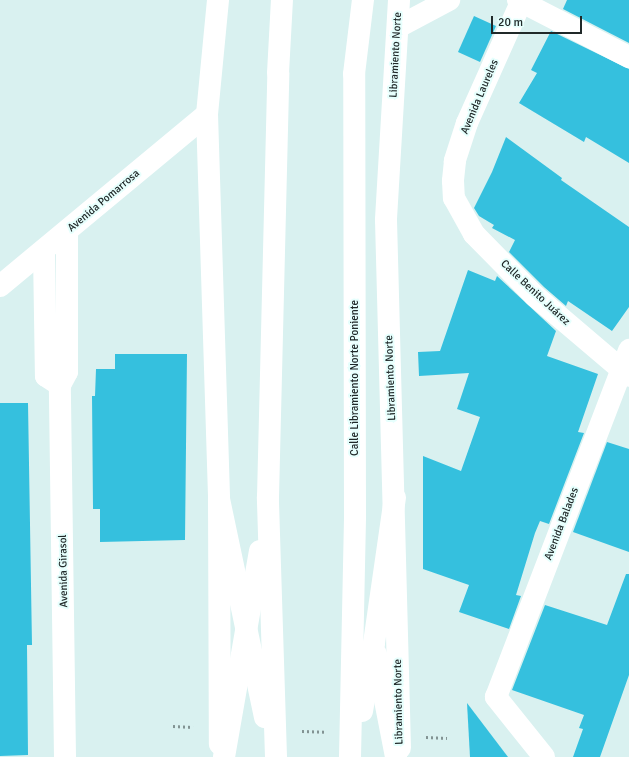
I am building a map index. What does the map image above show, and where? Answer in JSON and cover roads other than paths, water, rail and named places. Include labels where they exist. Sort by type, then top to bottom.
[{"type":"main road","points":[[218,0],[207,114],[219,499],[220,757]]},
{"type":"main road","points":[[274,757],[268,497],[278,74],[282,0]]},
{"type":"main road","name":"Calle Libramiento Norte Poniente","points":[[351,757],[355,516],[354,74],[363,0]]},
{"type":"main road","name":"Libramiento Norte","points":[[399,0],[386,220],[401,757]]},
{"type":"main road","points":[[398,27],[449,0]]},
{"type":"main road","points":[[520,0],[629,57]]},
{"type":"main road","name":"Avenida Laureles","points":[[454,198],[452,181],[455,161],[467,123],[520,0]]},
{"type":"main road","name":"Avenida Pomarrosa","points":[[0,286],[44,252],[207,114]]},
{"type":"main road","name":"Calle Benito Juárez","points":[[454,198],[474,234],[535,296],[626,365]]},
{"type":"main road","name":"Avenida Girasol","points":[[66,757],[60,385],[68,372],[67,232]]},
{"type":"main road","points":[[44,252],[46,376],[60,385]]},
{"type":"main road","name":"Avenida Balades","points":[[544,757],[496,697],[626,365]]},
{"type":"main road","points":[[224,757],[247,635],[268,497]]},
{"type":"main road","points":[[351,757],[374,643],[394,498]]},
{"type":"main road","points":[[219,499],[274,757]]},
{"type":"main road","points":[[355,516],[374,643],[396,757]]}]
